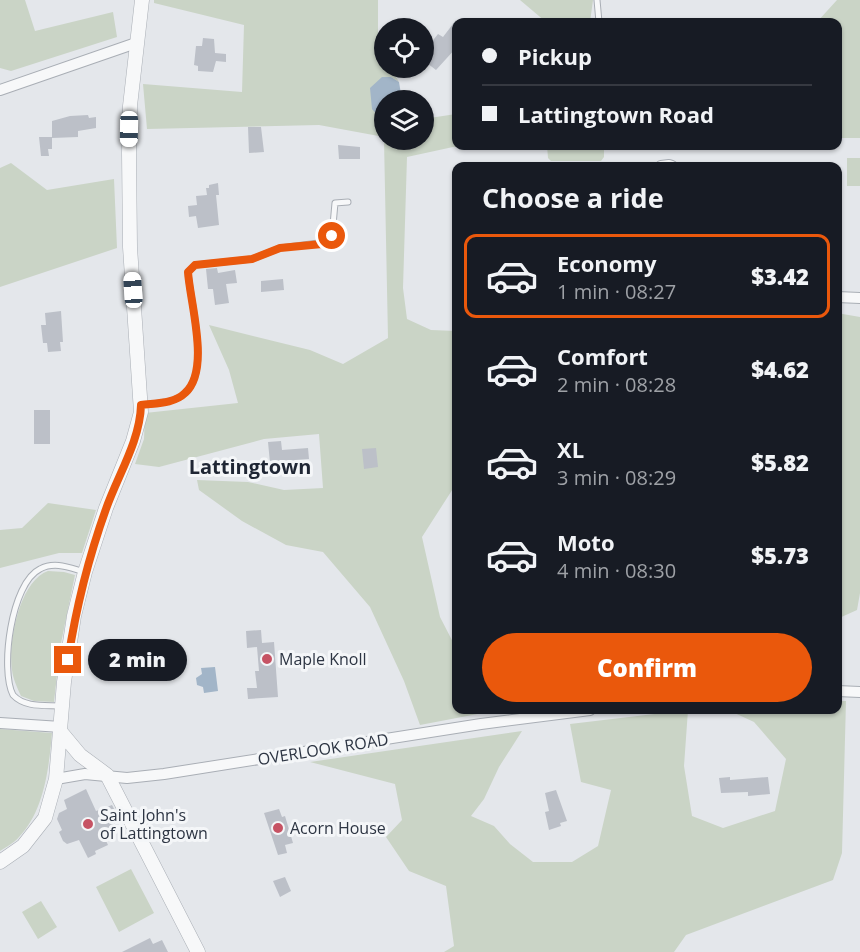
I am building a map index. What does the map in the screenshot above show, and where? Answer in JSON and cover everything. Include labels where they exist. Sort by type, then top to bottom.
[{"type":"street","points":[[0,862],[23,846],[45,818],[56,779],[74,616],[85,572],[107,506],[133,441],[141,405],[130,247],[129,153],[130,106],[142,0]]},
{"type":"street","points":[[0,90],[136,43]]},
{"type":"street","points":[[842,297],[860,298]]},
{"type":"street","points":[[842,692],[860,692]]},
{"type":"street","name":"OVERLOOK ROAD","points":[[56,779],[85,774],[127,778],[164,774],[481,724],[559,714]]},
{"type":"street","points":[[0,723],[60,729],[80,755],[107,775],[198,952]]},
{"type":"lane","points":[[597,0],[599,18]]},
{"type":"lane","points":[[141,405],[172,401],[185,393],[194,380],[198,360],[188,272],[195,265],[252,259],[280,248],[326,242],[332,236],[335,202],[348,202]]},
{"type":"lane","points":[[63,706],[25,703],[12,694],[7,686],[3,664],[6,637],[16,599],[32,574],[45,567],[58,565],[85,572]]},
{"type":"green space","points":[[0,0],[25,0],[35,31],[113,12],[117,37],[11,71],[0,68]]},
{"type":"green space","points":[[154,0],[378,0],[378,18],[374,18],[374,78],[391,78],[387,90],[374,90],[374,135],[319,125],[147,129],[143,84],[242,92],[244,25],[154,3]]},
{"type":"green space","points":[[520,0],[593,0],[591,18],[541,18]]},
{"type":"green space","points":[[837,0],[860,0],[860,138],[842,138],[842,18],[821,18]]},
{"type":"green space","points":[[452,115],[452,147],[407,157],[403,288],[407,319],[431,330],[452,331],[452,490],[422,537],[440,617],[452,640],[452,714],[478,714],[420,725],[404,681],[370,607],[323,552],[286,545],[242,521],[199,490],[197,480],[248,482],[284,490],[323,488],[319,434],[264,439],[159,467],[135,464],[144,439],[145,413],[238,403],[229,370],[209,325],[310,350],[343,364],[388,338],[384,150],[434,150],[434,117]]},
{"type":"green space","points":[[547,150],[604,150],[604,157],[601,161],[551,161],[548,158]]},
{"type":"green space","points":[[847,158],[860,158],[860,186],[847,186]]},
{"type":"green space","points":[[11,163],[47,190],[114,179],[117,248],[0,287],[0,168]]},
{"type":"green space","points":[[842,314],[860,317],[860,593],[857,610],[842,617]]},
{"type":"green space","points":[[48,503],[96,510],[82,553],[59,553],[0,568],[0,530],[22,528]]},
{"type":"green space","points":[[48,571],[75,575],[60,648],[54,702],[34,701],[21,696],[13,677],[11,658],[14,629],[23,600],[38,577]]},
{"type":"green space","points":[[842,701],[846,701],[842,853],[833,880],[686,935],[674,952],[444,952],[454,946],[446,886],[409,871],[386,837],[402,820],[395,784],[310,762],[522,731],[499,767],[484,799],[471,816],[494,826],[510,844],[533,862],[572,862],[598,846],[611,790],[581,782],[570,724],[654,714],[688,714],[684,766],[692,816],[723,828],[775,811],[786,759],[754,722],[737,714],[842,714]]},
{"type":"green space","points":[[0,729],[52,733],[47,774],[40,802],[27,827],[17,839],[0,851]]},
{"type":"green space","points":[[131,869],[154,913],[119,932],[96,887]]},
{"type":"green space","points":[[41,901],[57,927],[38,939],[22,912]]},
{"type":"water","points":[[381,78],[393,78],[399,82],[400,90],[374,90],[374,111],[370,88]]},
{"type":"water","points":[[215,667],[218,691],[204,693],[203,687],[197,685],[196,678],[202,674],[201,668]]},
{"type":"building","points":[[452,25],[452,52],[436,70],[434,68],[434,39],[438,34],[443,37]]},
{"type":"building","points":[[203,38],[214,39],[215,53],[226,54],[226,62],[216,61],[213,72],[198,71],[198,66],[194,65],[196,46],[202,46]]},
{"type":"building","points":[[88,115],[89,118],[96,117],[96,128],[78,131],[78,137],[52,138],[52,121],[70,116]]},
{"type":"building","points":[[248,127],[261,127],[264,152],[249,153]]},
{"type":"building","points":[[39,137],[52,137],[52,149],[48,149],[49,156],[41,156]]},
{"type":"building","points":[[338,145],[360,147],[360,159],[339,159]]},
{"type":"building","points":[[218,183],[219,195],[216,195],[219,225],[198,228],[196,216],[189,217],[188,206],[197,205],[196,196],[207,195],[206,188]]},
{"type":"building","points":[[217,268],[218,273],[235,270],[237,283],[226,284],[229,303],[215,305],[213,289],[208,289],[206,269]]},
{"type":"building","points":[[283,279],[284,290],[261,292],[261,281]]},
{"type":"building","points":[[61,311],[63,342],[60,342],[61,351],[48,352],[47,343],[43,343],[41,325],[46,325],[45,313]]},
{"type":"building","points":[[34,410],[50,410],[50,444],[34,444]]},
{"type":"building","points":[[281,441],[282,450],[308,448],[309,459],[295,460],[296,474],[286,475],[285,462],[270,463],[268,442]]},
{"type":"building","points":[[376,448],[378,467],[364,469],[362,449]]},
{"type":"building","name":"Maple Knoll","points":[[261,630],[262,643],[274,642],[278,697],[248,699],[247,688],[257,688],[255,671],[259,671],[257,647],[247,648],[246,631]]},
{"type":"building","points":[[730,777],[730,780],[768,777],[770,794],[748,796],[748,792],[721,793],[719,778]]},
{"type":"building","name":"Saint John's of Lattingtown","points":[[86,789],[96,811],[112,805],[121,822],[102,832],[108,845],[95,851],[96,854],[88,858],[79,840],[67,844],[63,841],[59,832],[62,830],[57,819],[59,813],[67,809],[64,800]]},
{"type":"building","points":[[556,790],[567,821],[549,830],[545,812],[549,811],[545,793]]},
{"type":"building","name":"Acorn House","points":[[279,809],[282,817],[285,816],[293,843],[285,845],[287,853],[278,855],[264,813]]},
{"type":"building","points":[[285,877],[291,891],[280,897],[273,881]]},
{"type":"building","points":[[150,938],[153,944],[162,940],[168,952],[122,952]]},
{"type":"place","name":"Maple Knoll","points":[[267,659]]},
{"type":"place","name":"Saint John's of Lattingtown","points":[[88,824]]},
{"type":"place","name":"Acorn House","points":[[278,828]]},
{"type":"district","name":"Lattingtown","points":[[250,467]]},
{"type":"route","points":[[68,660],[74,616],[85,572],[107,506],[138,428],[141,405],[172,401],[185,393],[194,380],[198,360],[188,272],[195,265],[252,259],[280,248],[322,244],[332,236]]}]
